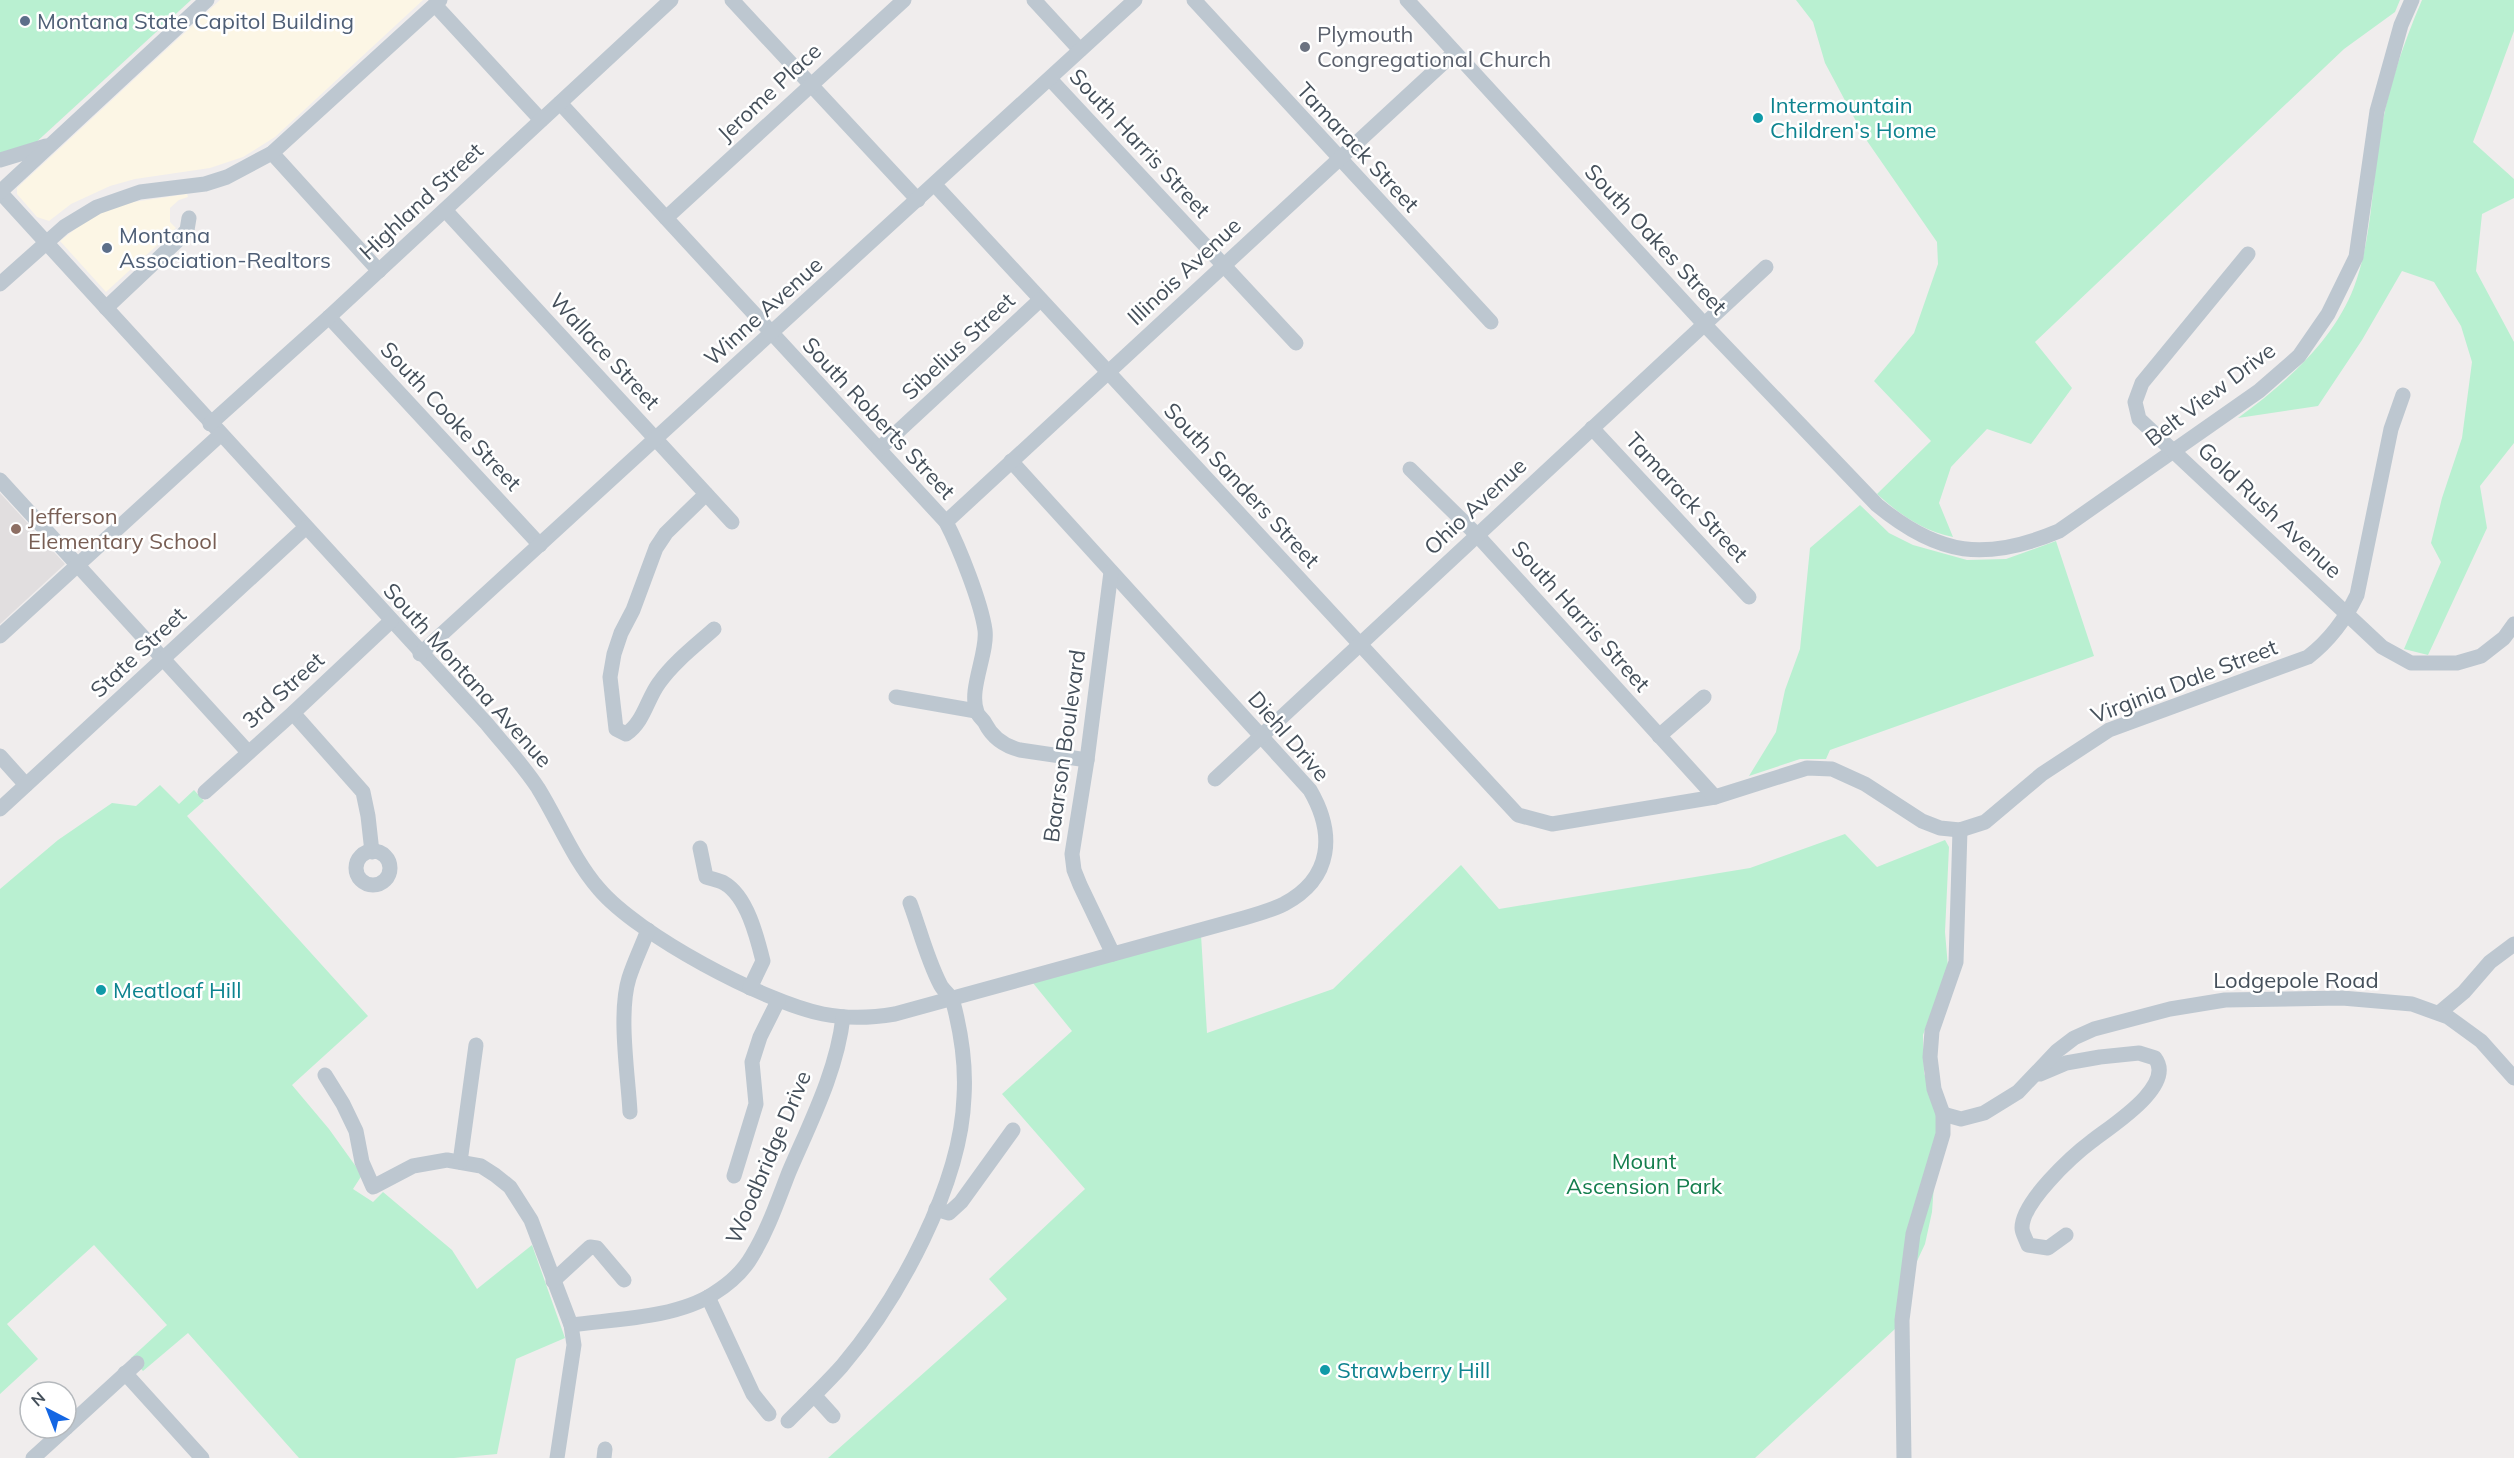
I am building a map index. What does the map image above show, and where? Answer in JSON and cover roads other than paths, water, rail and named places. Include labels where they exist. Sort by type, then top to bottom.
[{"type":"street","points":[[0,192],[207,0]]},
{"type":"street","points":[[0,284],[45,242],[82,214],[121,197],[140,192],[205,184],[227,177],[272,153],[437,2],[541,120],[671,0]]},
{"type":"street","points":[[732,0],[918,200]]},
{"type":"street","name":"Jerome Place","points":[[666,218],[904,0]]},
{"type":"street","name":"South Harris Street","points":[[1034,0],[1080,50]]},
{"type":"street","name":"Winne Avenue","points":[[420,654],[1135,0]]},
{"type":"street","name":"Tamarack Street","points":[[1194,0],[1338,159],[1491,322]]},
{"type":"street","name":"South Oakes Street","points":[[1407,0],[1704,324],[1877,505]]},
{"type":"street","name":"Belt View Drive","points":[[1877,505],[1903,527],[1952,548],[1987,550],[2027,544],[2059,531],[2121,486],[2175,452],[2259,391],[2299,356],[2328,314],[2356,257],[2377,111],[2402,25],[2412,0]]},
{"type":"street","name":"Illinois Avenue","points":[[946,522],[1454,53]]},
{"type":"street","name":"South Harris Street","points":[[1050,79],[1296,343]]},
{"type":"street","name":"South Roberts Street","points":[[560,103],[770,334],[946,522],[976,598],[986,633],[975,697],[976,711]]},
{"type":"street","name":"Highland Street","points":[[0,636],[77,565],[329,317],[541,120]]},
{"type":"street","points":[[0,160],[51,144]]},
{"type":"street","points":[[272,153],[379,271]]},
{"type":"street","name":"South Sanders Street","points":[[934,185],[1518,815],[1552,824],[1715,797]]},
{"type":"street","name":"South Montana Avenue","points":[[0,192],[420,654],[487,724],[525,771],[547,804],[575,857],[612,904],[648,930],[750,988],[806,1010],[843,1017],[887,1015],[952,999]]},
{"type":"street","name":"Wallace Street","points":[[445,210],[732,522]]},
{"type":"street","points":[[106,308],[176,242],[186,230],[189,218]]},
{"type":"street","name":"Gold Rush Avenue","points":[[2247,254],[2142,383],[2135,402],[2139,419],[2382,647],[2411,663],[2457,663],[2481,656],[2504,638],[2514,624]]},
{"type":"street","name":"Ohio Avenue","points":[[1215,779],[1766,267]]},
{"type":"street","name":"Sibelius Street","points":[[879,449],[1040,300]]},
{"type":"street","name":"South Cooke Street","points":[[329,317],[540,545]]},
{"type":"street","name":"Virginia Dale Street","points":[[1960,830],[1985,822],[2042,774],[2109,730],[2308,657],[2327,642],[2348,615],[2357,595],[2391,429],[2403,395]]},
{"type":"street","name":"Tamarack Street","points":[[1592,428],[1749,597]]},
{"type":"street","name":"Diehl Drive","points":[[952,999],[1272,909],[1294,898],[1312,881],[1326,850],[1325,822],[1310,790],[1011,461]]},
{"type":"street","name":"South Harris Street","points":[[1410,469],[1477,535],[1715,797]]},
{"type":"street","points":[[0,480],[248,752]]},
{"type":"street","points":[[706,494],[666,533],[656,548],[633,610],[621,633],[610,677],[616,729],[626,734],[633,729],[658,683],[714,630]]},
{"type":"street","name":"State Street","points":[[0,809],[305,528]]},
{"type":"street","name":"Baarson Boulevard","points":[[1111,572],[1087,760],[1072,854],[1074,870],[1113,954]]},
{"type":"street","name":"3rd Street","points":[[206,792],[391,621]]},
{"type":"street","points":[[1659,736],[1704,696]]},
{"type":"street","points":[[896,697],[976,711],[994,736],[1009,747],[1087,760]]},
{"type":"street","points":[[293,713],[363,792],[372,852]]},
{"type":"street","points":[[0,756],[26,785]]},
{"type":"street","points":[[1715,797],[1807,768],[1832,769],[1865,784],[1922,821],[1940,828],[1960,830],[1956,962],[1932,1032],[1930,1057],[1934,1089],[1943,1114],[1943,1134],[1910,1252],[1904,1295],[1902,1320],[1904,1458]]},
{"type":"street","points":[[700,848],[706,877],[725,883],[742,903],[752,921],[763,961],[750,988]]},
{"type":"street","points":[[788,1421],[841,1366],[869,1330],[901,1278],[936,1209],[958,1144],[964,1098],[963,1058],[952,999],[941,987],[910,903]]},
{"type":"street","points":[[630,1113],[625,1023],[626,996],[629,979],[648,930]]},
{"type":"street","points":[[2439,1013],[2464,992],[2490,962],[2514,944]]},
{"type":"street","name":"Lodgepole Road","points":[[1943,1114],[1961,1119],[1984,1113],[2018,1092],[2057,1051],[2074,1038],[2094,1029],[2170,1009],[2221,1000],[2342,998],[2412,1004],[2448,1017],[2481,1041],[2514,1078]]},
{"type":"street","points":[[734,1176],[756,1104],[752,1062],[760,1037],[778,1000]]},
{"type":"street","name":"Woodbridge Drive","points":[[571,1325],[684,1307],[708,1297],[737,1276],[752,1257],[762,1237],[840,1045],[843,1017]]},
{"type":"street","points":[[460,1162],[476,1046]]},
{"type":"street","points":[[2034,1076],[2066,1063],[2139,1053],[2155,1058],[2161,1068],[2159,1078],[2144,1099],[2062,1168],[2038,1194],[2023,1216],[2021,1230],[2028,1245],[2048,1248],[2066,1235]]},
{"type":"street","points":[[325,1075],[356,1131],[362,1162],[373,1187],[413,1167],[447,1160],[481,1166],[510,1187],[531,1220],[571,1325],[574,1345],[557,1458]]},
{"type":"street","points":[[936,1209],[949,1213],[961,1202],[1013,1130]]},
{"type":"street","points":[[553,1281],[590,1247],[597,1248],[624,1280]]},
{"type":"street","points":[[708,1297],[753,1394],[768,1414]]},
{"type":"street","points":[[78,1417],[131,1368],[202,1458]]},
{"type":"street","points":[[814,1395],[833,1416]]},
{"type":"street","points":[[33,1458],[53,1440]]},
{"type":"place","name":"Montana State Capitol Building","points":[[25,21]]},
{"type":"place","name":"Plymouth Congregational Church","points":[[1305,47]]},
{"type":"place","name":"Intermountain Children's Home","points":[[1758,118]]},
{"type":"place","name":"Montana Association-Realtors","points":[[107,248]]},
{"type":"place","name":"Jefferson Elementary School","points":[[16,529]]},
{"type":"place","name":"Meatloaf Hill","points":[[101,990]]},
{"type":"place","name":"Strawberry Hill","points":[[1325,1370]]},
{"type":"park label","name":"Mount Ascension Park","points":[[1644,1174]]}]
